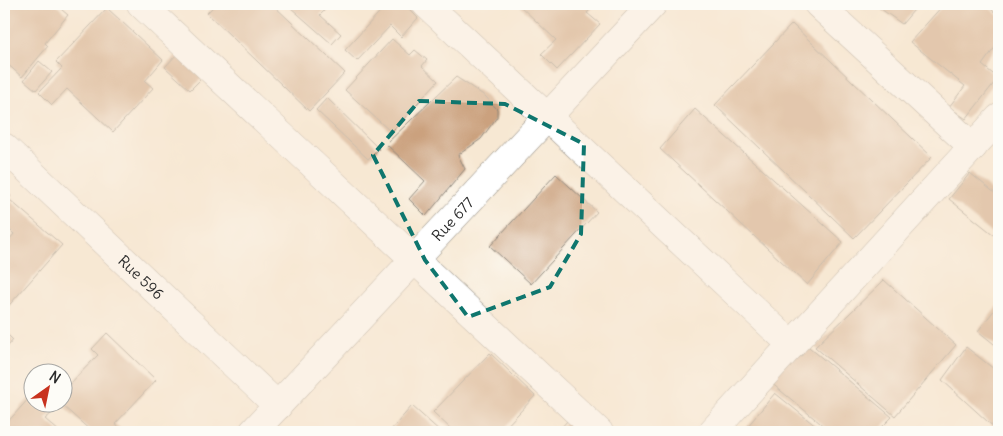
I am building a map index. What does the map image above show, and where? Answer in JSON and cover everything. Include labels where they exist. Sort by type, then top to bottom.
[{"type":"street","points":[[141,4],[599,432]]},
{"type":"street","points":[[426,4],[792,345]]},
{"type":"street","name":"Rue 677","points":[[254,432],[653,4]]},
{"type":"street","points":[[818,4],[973,147]]},
{"type":"street","points":[[712,432],[999,118]]},
{"type":"street","name":"Rue 596","points":[[4,147],[278,406]]},
{"type":"highlighted area","points":[[419,101],[505,104],[584,144],[581,234],[550,287],[468,317],[425,260],[373,155]]},
{"type":"building","points":[[4,4],[55,4],[68,15],[45,43],[48,46],[22,77],[4,61]]},
{"type":"building","points":[[216,4],[272,4],[345,73],[309,111],[207,13]]},
{"type":"building","points":[[293,4],[331,4],[320,15],[341,34],[332,44],[290,7]]},
{"type":"building","points":[[387,4],[410,4],[407,7],[418,18],[401,37],[390,26],[357,61],[345,50]]},
{"type":"building","points":[[518,4],[595,4],[587,13],[600,24],[557,70],[541,54],[556,40]]},
{"type":"building","points":[[874,4],[919,4],[902,24]]},
{"type":"building","points":[[944,4],[985,4],[999,16],[999,42],[982,65],[998,78],[966,119],[949,107],[965,86],[910,42]]},
{"type":"building","points":[[107,8],[163,60],[145,81],[153,88],[113,132],[67,89],[52,105],[39,92],[62,68],[56,62]]},
{"type":"building","points":[[792,24],[932,157],[854,238],[715,105]]},
{"type":"building","points":[[392,39],[410,55],[415,50],[427,60],[422,66],[438,81],[391,132],[345,90]]},
{"type":"building","points":[[178,53],[203,77],[190,90],[165,67]]},
{"type":"building","points":[[39,61],[52,72],[36,90],[24,80]]},
{"type":"building","points":[[456,77],[485,96],[497,109],[497,117],[481,139],[458,155],[465,169],[426,216],[409,199],[425,181],[386,144]]},
{"type":"building","points":[[327,98],[379,149],[368,159],[316,110]]},
{"type":"building","points":[[695,109],[843,242],[807,285],[660,149]]},
{"type":"building","points":[[970,173],[996,194],[999,190],[999,239],[949,199]]},
{"type":"building","points":[[556,174],[597,212],[531,284],[490,246]]},
{"type":"building","points":[[4,190],[11,196],[4,204]]},
{"type":"building","points":[[10,200],[62,245],[4,311],[4,246],[14,234],[4,224],[4,208]]},
{"type":"building","points":[[884,280],[956,345],[895,416],[815,347]]},
{"type":"building","points":[[999,304],[999,348],[978,331]]},
{"type":"building","points":[[4,331],[13,340],[4,351]]},
{"type":"building","points":[[107,333],[156,380],[115,424],[121,429],[117,432],[92,432],[72,414],[72,382],[98,355],[92,349]]},
{"type":"building","points":[[803,342],[892,417],[877,432],[831,432],[770,382]]},
{"type":"building","points":[[966,347],[999,373],[999,432],[942,380]]},
{"type":"building","points":[[490,353],[535,396],[501,432],[454,432],[433,412]]},
{"type":"building","points":[[775,393],[823,432],[743,432]]},
{"type":"building","points":[[22,406],[22,414],[51,414],[45,419],[60,432],[4,432],[4,426]]},
{"type":"building","points":[[412,406],[441,432],[389,432]]},
{"type":"building","points":[[570,418],[586,432],[557,432]]}]
